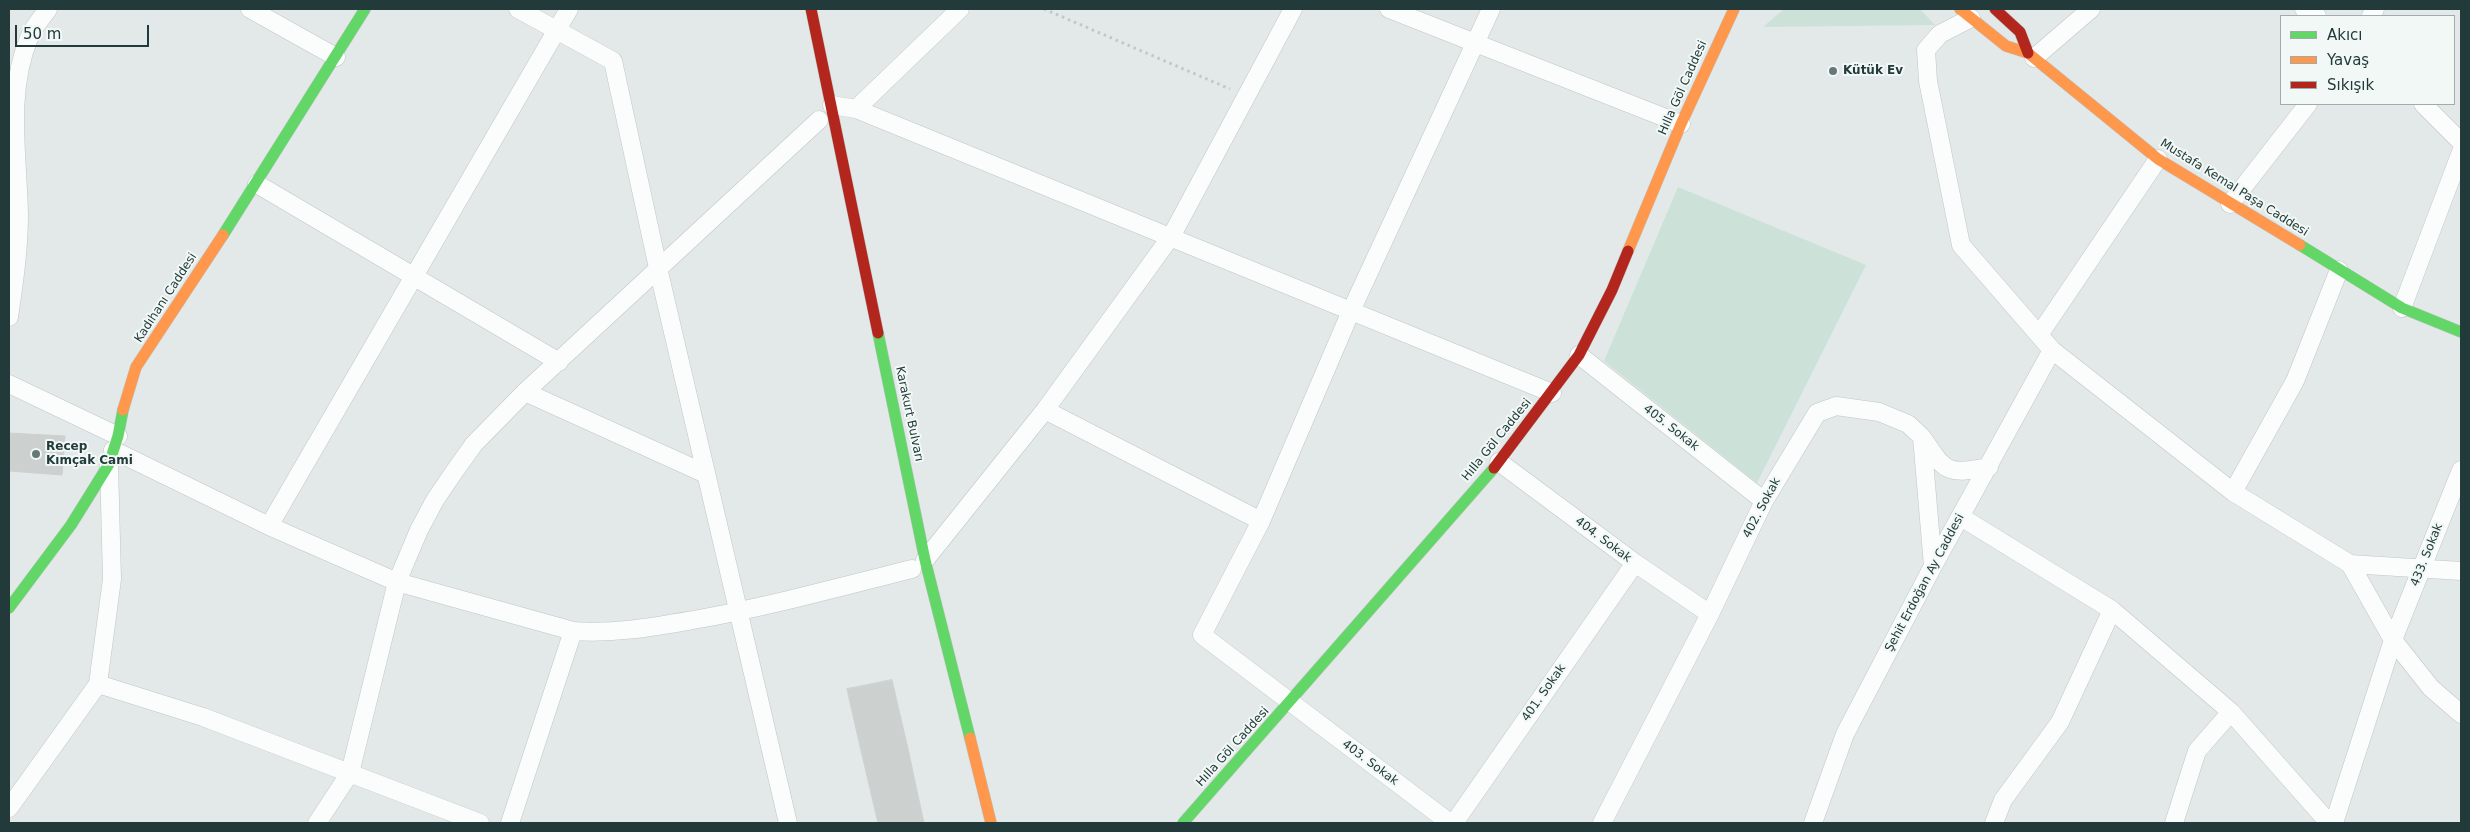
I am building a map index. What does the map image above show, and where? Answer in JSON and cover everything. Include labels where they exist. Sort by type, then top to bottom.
[{"type":"street","points":[[9,317],[17,260],[19,216],[13,168],[16,96],[20,67],[30,36],[48,9]]},
{"type":"street","points":[[250,9],[336,57]]},
{"type":"street","name":"Kadıhanı Caddesi","points":[[9,608],[71,525],[113,450],[124,402],[136,368],[257,184],[365,9]]},
{"type":"street","points":[[518,9],[613,61],[658,268],[788,823]]},
{"type":"street","points":[[269,526],[569,9]]},
{"type":"street","name":"Karakurt Bulvarı","points":[[811,9],[822,116],[915,567],[991,823]]},
{"type":"street","points":[[317,823],[350,773],[396,582],[427,515],[474,444],[525,392],[822,116],[856,109],[960,9]]},
{"type":"street","points":[[9,384],[113,450],[269,526],[396,582],[573,631],[601,633],[635,630],[738,612],[915,567],[1044,410],[1172,235],[1293,9]]},
{"type":"street","points":[[1389,9],[1682,124]]},
{"type":"street","points":[[1044,410],[1261,521],[1351,311],[1491,9]]},
{"type":"street","points":[[1994,9],[2020,32],[2031,55],[2091,9]]},
{"type":"street","points":[[2304,9],[2315,15]]},
{"type":"street","name":"Hılla Göl Caddesi","points":[[1183,823],[1291,702],[1499,462],[1579,355],[1612,290],[1682,124],[1735,10]]},
{"type":"street","points":[[1965,14],[1940,34],[1926,50],[1928,81],[1961,245],[2052,350],[2234,492],[2350,564],[2461,571]]},
{"type":"street","name":"Mustafa Kemal Paşa Caddesi","points":[[1965,14],[2006,46],[2031,55],[2158,159],[2402,308],[2461,332]]},
{"type":"street","points":[[2230,204],[2307,105]]},
{"type":"street","points":[[2424,105],[2461,142]]},
{"type":"street","points":[[856,109],[1172,235],[1552,393]]},
{"type":"street","points":[[2402,308],[2461,152]]},
{"type":"street","points":[[2039,335],[2158,159]]},
{"type":"street","points":[[257,184],[559,362]]},
{"type":"street","points":[[2234,492],[2295,381],[2339,270]]},
{"type":"street","name":"Şehit Erdoğan Ay Caddesi","points":[[1813,823],[1845,734],[1932,566],[1989,467],[2052,350]]},
{"type":"street","name":"405. Sokak","points":[[1579,355],[1764,501]]},
{"type":"street","points":[[525,392],[706,474]]},
{"type":"street","name":"402. Sokak","points":[[1602,823],[1710,614],[1764,501],[1817,413],[1836,406],[1879,412],[1908,424],[1922,437],[1940,465],[1960,472],[1989,467]]},
{"type":"street","points":[[1922,437],[1932,566]]},
{"type":"street","points":[[9,808],[98,684],[112,579],[113,450]]},
{"type":"street","name":"404. Sokak","points":[[1499,462],[1635,563],[1710,614]]},
{"type":"street","name":"433. Sokak","points":[[2334,823],[2393,640],[2461,470]]},
{"type":"street","points":[[1961,517],[2112,610],[2231,712],[2329,823]]},
{"type":"street","name":"403. Sokak","points":[[1261,521],[1202,635],[1450,823]]},
{"type":"street","name":"401. Sokak","points":[[1454,823],[1635,563]]},
{"type":"street","points":[[2350,564],[2393,640],[2430,688],[2461,714]]},
{"type":"street","points":[[1994,823],[2003,800],[2060,722],[2112,610]]},
{"type":"street","points":[[510,823],[573,631]]},
{"type":"street","points":[[98,684],[203,718],[480,823]]},
{"type":"street","points":[[2174,823],[2197,751],[2231,712]]},
{"type":"path","points":[[1044,9],[1247,96]]},
{"type":"green space","points":[[1784,9],[1920,9],[1935,25],[1763,27]]},
{"type":"green space","points":[[1678,187],[1866,265],[1757,483],[1604,361]]},
{"type":"building","name":"Recep Kımçak Cami","points":[[9,433],[65,436],[62,475],[9,471]]},
{"type":"building","points":[[892,680],[924,823],[878,823],[847,689]]},
{"type":"traffic: fast","points":[[223,235],[365,9]]},
{"type":"traffic: fast","points":[[2300,245],[2402,308],[2461,332]]},
{"type":"traffic: fast","points":[[878,333],[925,560],[970,738]]},
{"type":"traffic: fast","points":[[9,608],[71,525],[109,464],[118,436],[123,410]]},
{"type":"traffic: fast","points":[[1183,823],[1494,468]]},
{"type":"traffic: slow","points":[[1628,251],[1681,124],[1734,9]]},
{"type":"traffic: slow","points":[[1960,9],[2006,46],[2028,53],[2158,159],[2300,245]]},
{"type":"traffic: slow","points":[[123,410],[136,367],[223,235]]},
{"type":"traffic: slow","points":[[970,738],[991,823]]},
{"type":"traffic: jam","points":[[811,9],[878,333]]},
{"type":"traffic: jam","points":[[1995,9],[2020,32],[2028,53]]},
{"type":"traffic: jam","points":[[1494,468],[1579,355],[1612,290],[1628,251]]},
{"type":"place","name":"Kütük Ev","points":[[1833,71]]},
{"type":"place","name":"Recep Kımçak Cami","points":[[36,454]]}]
